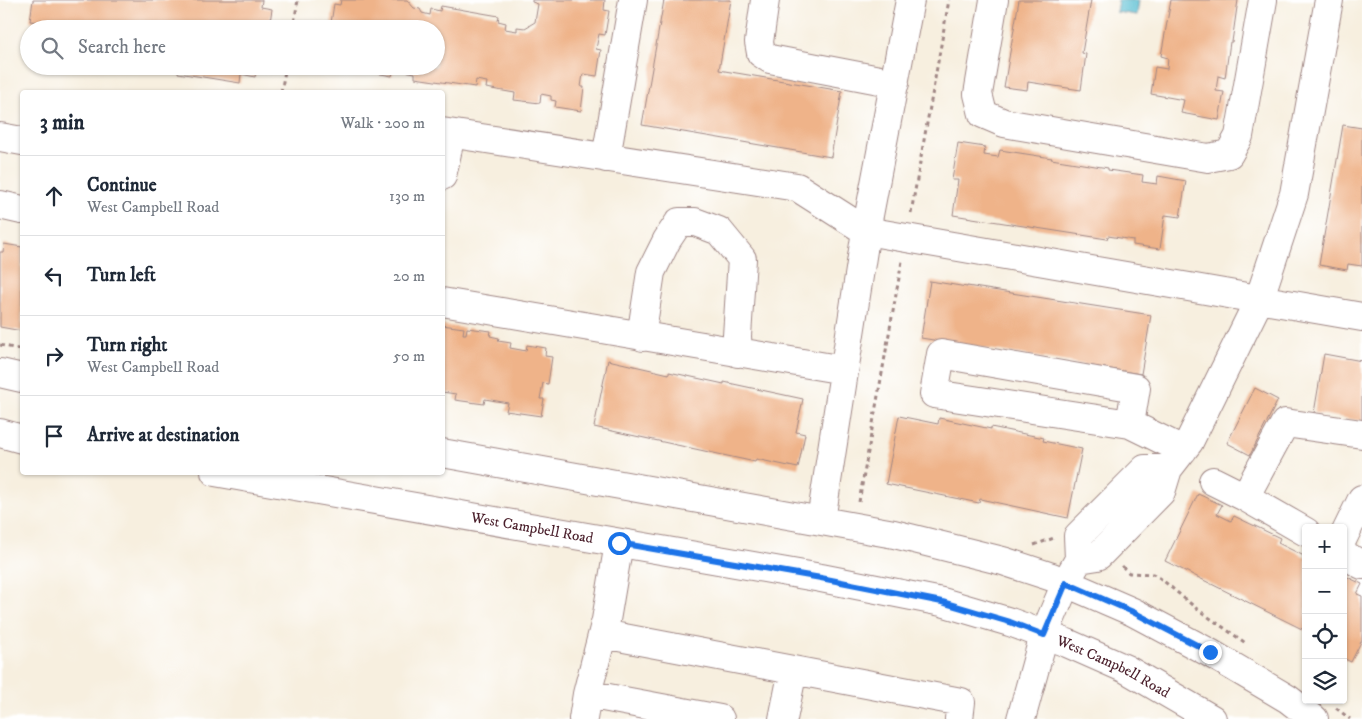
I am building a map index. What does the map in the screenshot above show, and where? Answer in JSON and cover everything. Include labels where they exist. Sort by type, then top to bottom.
[{"type":"street","points":[[606,158],[633,0]]},
{"type":"street","points":[[766,0],[758,42],[761,53],[770,60],[895,83]]},
{"type":"street","points":[[821,520],[866,232],[910,0]]},
{"type":"street","points":[[994,0],[978,94],[983,114],[1004,123],[1208,158],[1229,154],[1240,136],[1263,0]]},
{"type":"street","points":[[1079,559],[1098,556],[1161,492],[1176,460],[1189,442],[1201,419],[1258,300],[1294,194],[1329,0]]},
{"type":"street","points":[[445,150],[447,133],[797,187],[866,232],[1362,317]]},
{"type":"street","points":[[0,137],[20,141]]},
{"type":"street","points":[[0,205],[20,210]]},
{"type":"street","points":[[643,336],[651,272],[667,240],[679,222],[695,222],[719,231],[742,259],[737,336],[738,353]]},
{"type":"street","points":[[445,303],[844,370]]},
{"type":"street","points":[[1130,424],[1136,388],[941,354],[934,394],[1130,424],[1176,460]]},
{"type":"street","points":[[0,373],[20,378]]},
{"type":"street","points":[[1245,497],[1285,423],[1362,434]]},
{"type":"street","points":[[0,434],[20,439]]},
{"type":"street","points":[[445,454],[894,534],[994,559],[1052,577],[1133,612],[1210,652],[1288,699],[1314,719]]},
{"type":"street","points":[[1021,719],[1044,635],[1066,583],[1079,559],[1078,536],[1145,468],[1176,460]]},
{"type":"street","name":"West Campbell Road","points":[[248,475],[821,578],[942,602],[1010,622],[1067,643],[1126,669],[1212,719]]},
{"type":"street","points":[[1213,481],[1302,530]]},
{"type":"street","points":[[1347,530],[1362,499]]},
{"type":"street","points":[[1099,513],[1120,534]]},
{"type":"street","points":[[619,543],[606,620],[585,707],[720,719]]},
{"type":"street","points":[[1347,556],[1362,565]]},
{"type":"street","points":[[603,634],[961,702],[959,719]]},
{"type":"street","points":[[783,719],[793,670]]},
{"type":"path","points":[[295,20],[298,0]]},
{"type":"path","points":[[910,220],[949,0]]},
{"type":"path","points":[[281,90],[284,75]]},
{"type":"path","points":[[859,502],[903,255]]},
{"type":"path","points":[[0,345],[20,350]]},
{"type":"path","points":[[1118,562],[1129,573],[1153,574],[1160,578],[1197,609],[1250,646]]},
{"type":"water","points":[[1118,0],[1139,0],[1137,15],[1116,12]]},
{"type":"building","points":[[33,0],[262,0],[261,7],[272,9],[270,20],[30,20]]},
{"type":"building","points":[[341,0],[407,0],[414,8],[430,15],[431,9],[440,11],[441,6],[499,16],[498,21],[506,23],[505,29],[517,31],[517,27],[525,28],[535,22],[538,4],[532,2],[532,0],[605,0],[604,10],[609,11],[605,35],[599,34],[596,49],[601,50],[597,76],[583,74],[581,87],[584,87],[581,111],[555,107],[556,101],[551,100],[551,96],[541,94],[540,103],[514,100],[515,93],[486,88],[487,82],[476,80],[475,87],[415,78],[415,75],[445,75],[445,20],[331,20],[334,4],[340,5]]},
{"type":"building","points":[[664,0],[731,0],[719,70],[842,91],[831,157],[642,125]]},
{"type":"building","points":[[1019,0],[1091,0],[1082,53],[1086,54],[1081,90],[1028,82],[1027,90],[1004,87]]},
{"type":"building","points":[[1171,0],[1238,0],[1225,78],[1218,76],[1216,91],[1224,92],[1219,120],[1181,113],[1184,100],[1151,94],[1155,67],[1167,69],[1168,58],[1161,56]]},
{"type":"building","points":[[190,75],[241,75],[240,83]]},
{"type":"building","points":[[1343,125],[1362,128],[1362,266],[1348,264],[1347,270],[1319,265]]},
{"type":"building","points":[[958,143],[985,147],[984,155],[998,157],[1000,150],[1143,175],[1142,182],[1157,184],[1158,176],[1186,181],[1180,217],[1165,215],[1160,249],[1133,245],[1133,240],[1108,236],[1107,239],[953,215],[958,180],[952,180]]},
{"type":"building","points":[[4,244],[20,247],[20,331],[0,327],[0,252],[3,252]]},
{"type":"building","points":[[930,281],[1151,315],[1141,374],[921,338]]},
{"type":"building","points":[[445,325],[464,328],[463,334],[466,334],[467,328],[491,331],[490,336],[499,338],[498,341],[511,343],[510,348],[526,351],[527,345],[546,348],[545,356],[552,357],[548,384],[543,383],[540,399],[544,399],[541,416],[506,411],[508,403],[485,399],[484,404],[455,400],[456,394],[445,392]]},
{"type":"building","points":[[1324,354],[1362,361],[1362,421],[1314,413]]},
{"type":"building","points":[[608,360],[669,374],[669,372],[724,384],[724,382],[803,399],[796,432],[805,434],[798,468],[756,459],[755,462],[594,427]]},
{"type":"building","points":[[1255,388],[1278,400],[1250,455],[1227,443]]},
{"type":"building","points":[[899,416],[938,424],[939,418],[991,429],[991,427],[1044,438],[1043,441],[1082,449],[1068,518],[980,499],[979,503],[886,484]]},
{"type":"building","points":[[1198,494],[1222,505],[1217,514],[1231,521],[1234,516],[1280,538],[1278,543],[1302,555],[1302,629],[1165,561]]},
{"type":"building","points":[[1347,577],[1362,584],[1357,594],[1362,596],[1362,640],[1351,662],[1347,660]]},
{"type":"route","points":[[619,543],[821,578],[942,602],[1010,622],[1044,635],[1066,583],[1133,612],[1210,652]]}]
